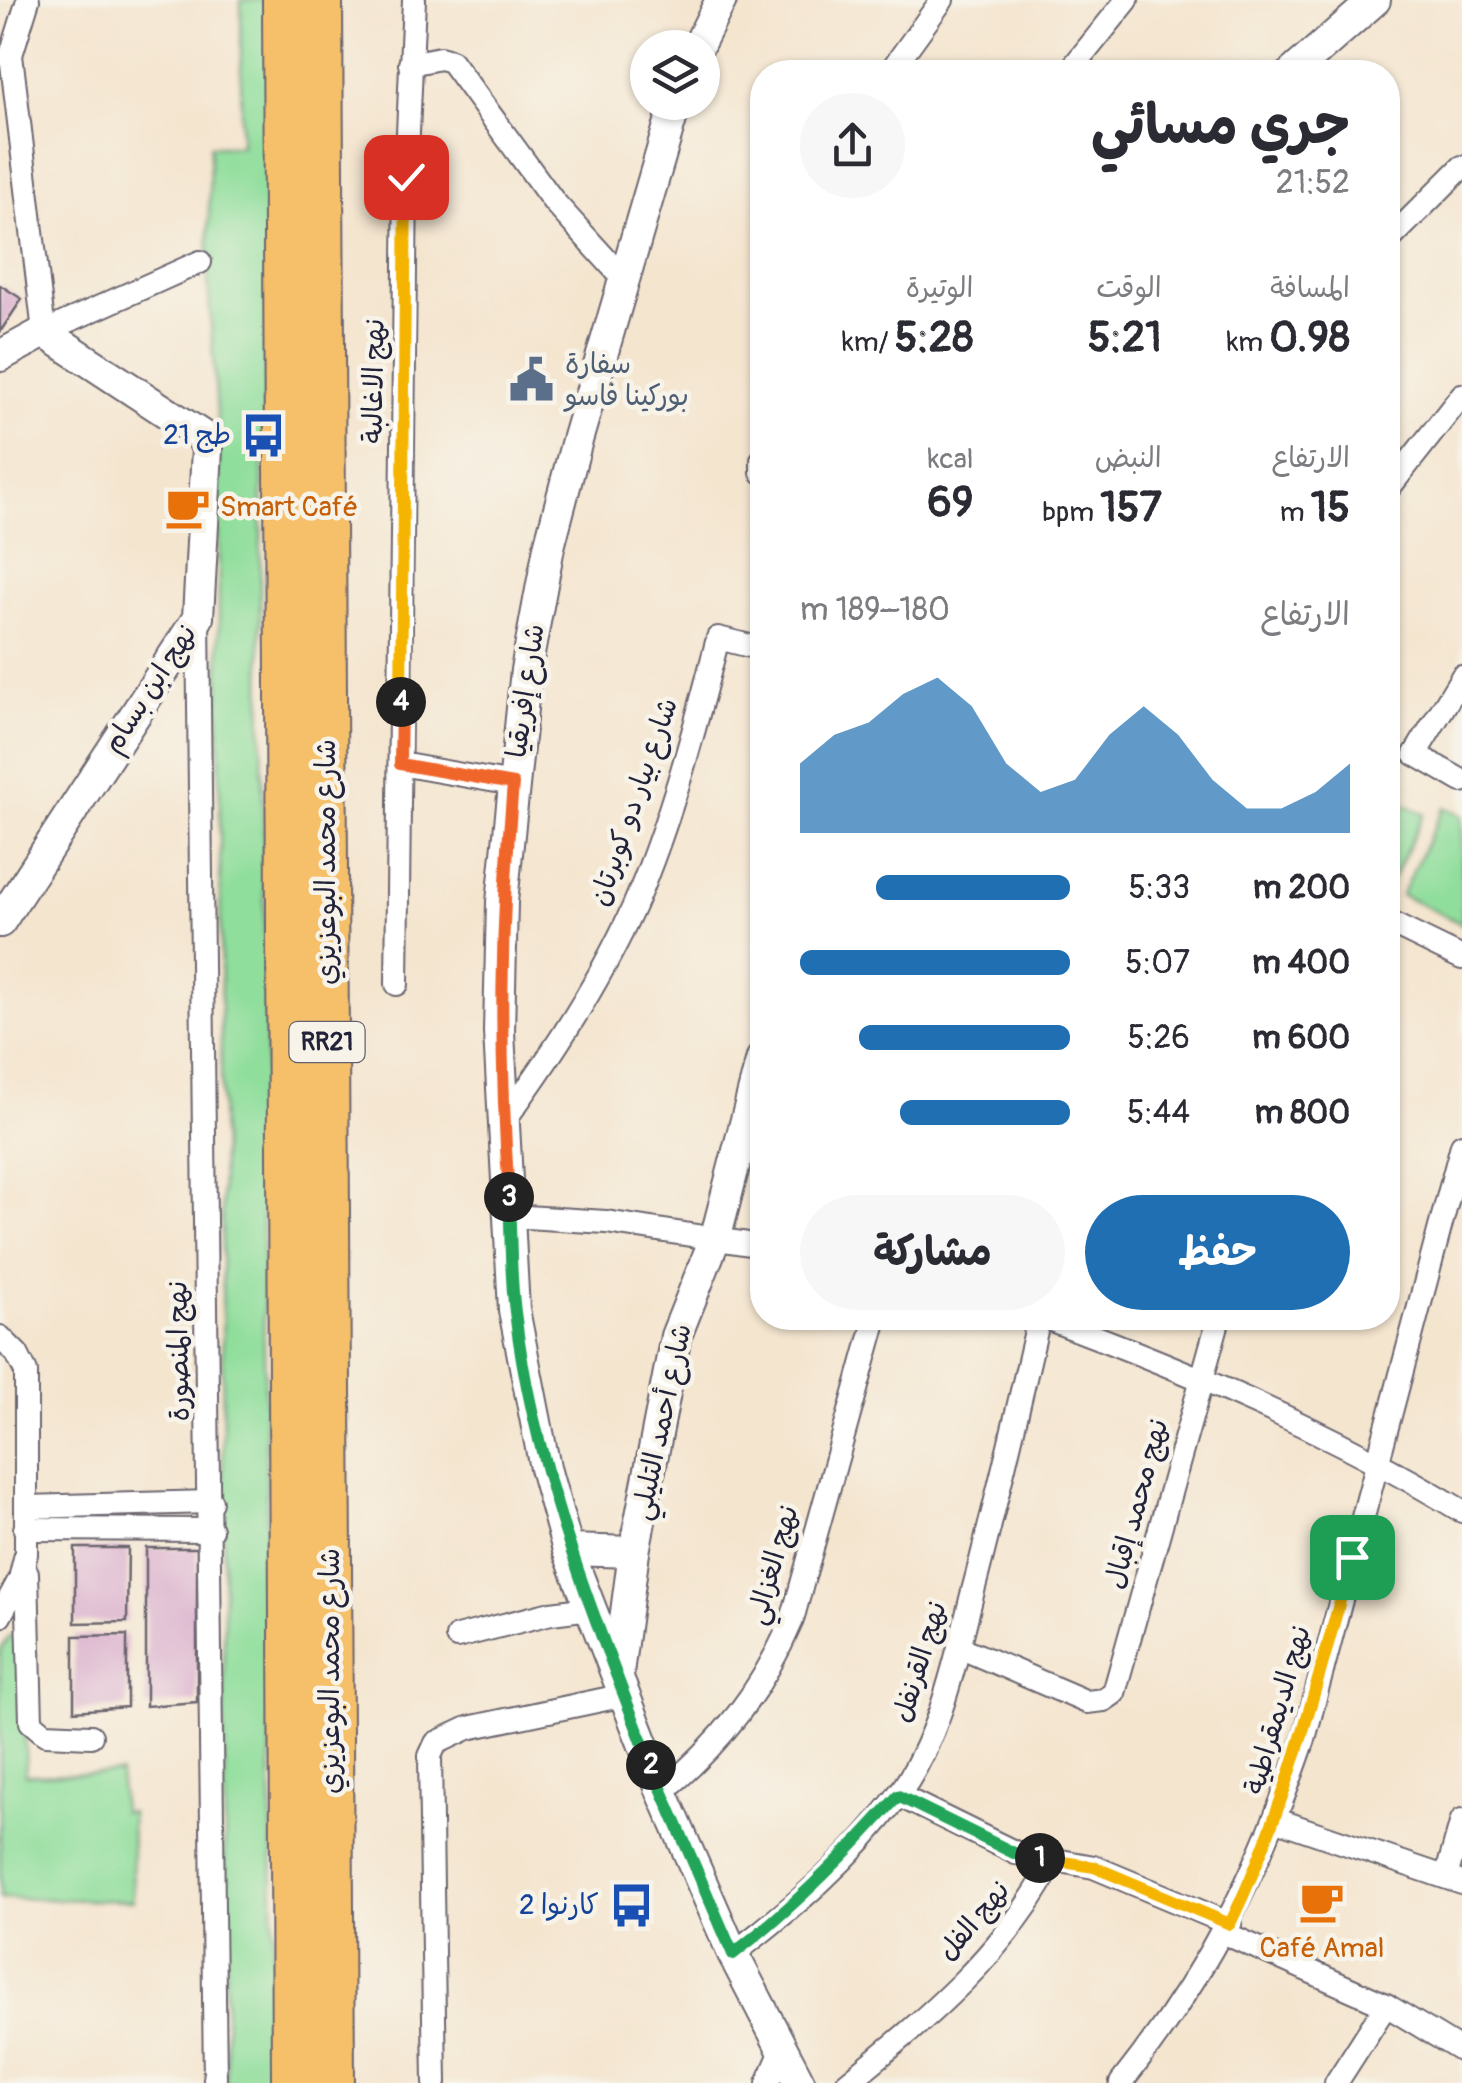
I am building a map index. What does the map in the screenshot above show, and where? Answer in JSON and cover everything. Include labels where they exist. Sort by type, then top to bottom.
[{"type":"highway","name":"شارع محمد البوعزيزي","points":[[284,0],[294,2083]]},
{"type":"highway","name":"شارع محمد البوعزيزي","points":[[321,0],[334,2083]]},
{"type":"street","points":[[28,0],[5,52],[44,332]]},
{"type":"street","name":"نهج الاغالبة","points":[[397,984],[414,0]]},
{"type":"street","points":[[706,30],[720,0]]},
{"type":"street","points":[[899,60],[942,0]]},
{"type":"street","points":[[1079,60],[1127,0]]},
{"type":"street","points":[[1307,60],[1375,0]]},
{"type":"street","points":[[410,64],[440,58],[451,61],[554,202],[622,277]]},
{"type":"street","name":"شارع إفريقيا","points":[[670,120],[622,277],[548,547],[526,670],[501,940],[499,1032],[514,1310],[527,1386],[568,1550],[662,1792],[733,1954],[800,2083]]},
{"type":"street","points":[[1400,229],[1462,167]]},
{"type":"street","points":[[0,356],[44,332],[200,262]]},
{"type":"street","name":"نهج ابن بسام","points":[[0,922],[198,618],[206,440],[44,332]]},
{"type":"street","points":[[1400,474],[1462,395]]},
{"type":"street","name":"نهج المنصورة","points":[[198,618],[216,2083]]},
{"type":"street","name":"شارع بيار دو كوبرتان","points":[[504,1120],[552,1055],[633,907],[682,774],[718,638],[750,647]]},
{"type":"street","points":[[1462,677],[1415,754],[1462,781]]},
{"type":"street","points":[[400,764],[513,784]]},
{"type":"street","points":[[1400,928],[1462,958]]},
{"type":"street","name":"شارع أحمد التليلي","points":[[621,1685],[634,1552],[676,1336],[716,1236],[750,1104]]},
{"type":"street","name":"نهج الديمقراطية","points":[[1121,2083],[1155,2040],[1227,1929],[1277,1820],[1304,1739],[1462,1146]]},
{"type":"street","points":[[510,1216],[716,1236],[750,1243]]},
{"type":"street","name":"نهج الغزالي","points":[[662,1792],[727,1731],[776,1657],[792,1620],[873,1330]]},
{"type":"street","name":"نهج القرنفل","points":[[733,1954],[822,1879],[898,1796],[934,1725],[959,1647],[1039,1330]]},
{"type":"street","points":[[1075,1330],[1202,1376],[1378,1460],[1462,1511]]},
{"type":"street","name":"نهج محمد إقبال","points":[[959,1647],[1087,1702],[1104,1700],[1120,1682],[1215,1330]]},
{"type":"street","points":[[0,1337],[18,1354],[26,1372],[30,1722],[45,1734],[91,1736]]},
{"type":"street","points":[[26,1518],[211,1502]]},
{"type":"street","points":[[26,1518],[212,1530]]},
{"type":"street","points":[[568,1550],[634,1552]]},
{"type":"street","points":[[0,1616],[20,1579],[26,1554]]},
{"type":"street","points":[[456,1637],[591,1608]]},
{"type":"street","points":[[435,2083],[430,1756],[436,1743],[468,1728],[621,1685]]},
{"type":"street","name":"نهج الفل","points":[[847,2083],[910,2033],[972,1972],[1029,1908],[1053,1860],[1016,1854],[898,1796]]},
{"type":"street","points":[[1277,1820],[1454,1880],[1462,1820]]},
{"type":"street","points":[[1053,1860],[1094,1867],[1227,1929],[1386,2005],[1462,2051]]},
{"type":"street","points":[[1336,2083],[1386,2005]]},
{"type":"street","points":[[768,2083],[782,2051]]},
{"type":"green space","points":[[241,0],[274,0],[260,583],[266,1034],[262,1226],[276,2083],[226,2083],[218,430],[208,280],[210,146],[241,146]]},
{"type":"green space","points":[[1400,802],[1424,814],[1400,864]]},
{"type":"green space","points":[[1444,807],[1462,816],[1462,924],[1401,895]]},
{"type":"green space","points":[[22,1635],[26,1775],[120,1773],[122,1812],[131,1812],[133,1901],[0,1898],[0,1651],[10,1636]]},
{"type":"building","points":[[0,285],[22,299],[0,332]]},
{"type":"building","points":[[75,1548],[128,1548],[127,1622],[75,1623]]},
{"type":"building","points":[[146,1548],[197,1548],[197,1702],[146,1706]]},
{"type":"building","points":[[127,1635],[127,1707],[74,1711],[74,1636]]},
{"type":"place","name":"سفارة بوركينا فاسو","points":[[532,380]]},
{"type":"place","name":"طج 21","points":[[264,435]]},
{"type":"place","name":"Smart Café","points":[[187,507]]},
{"type":"place","name":"Café Amal","points":[[1322,1902]]},
{"type":"place","name":"كارنوا 2","points":[[632,1905]]},
{"type":"route","points":[[406,177],[400,764],[513,784],[502,902],[499,1032],[514,1310],[527,1386],[544,1468],[568,1550],[662,1792],[733,1954],[787,1912],[845,1857],[898,1796],[1016,1854],[1094,1867],[1230,1924],[1277,1820],[1304,1739],[1352,1557]]}]
